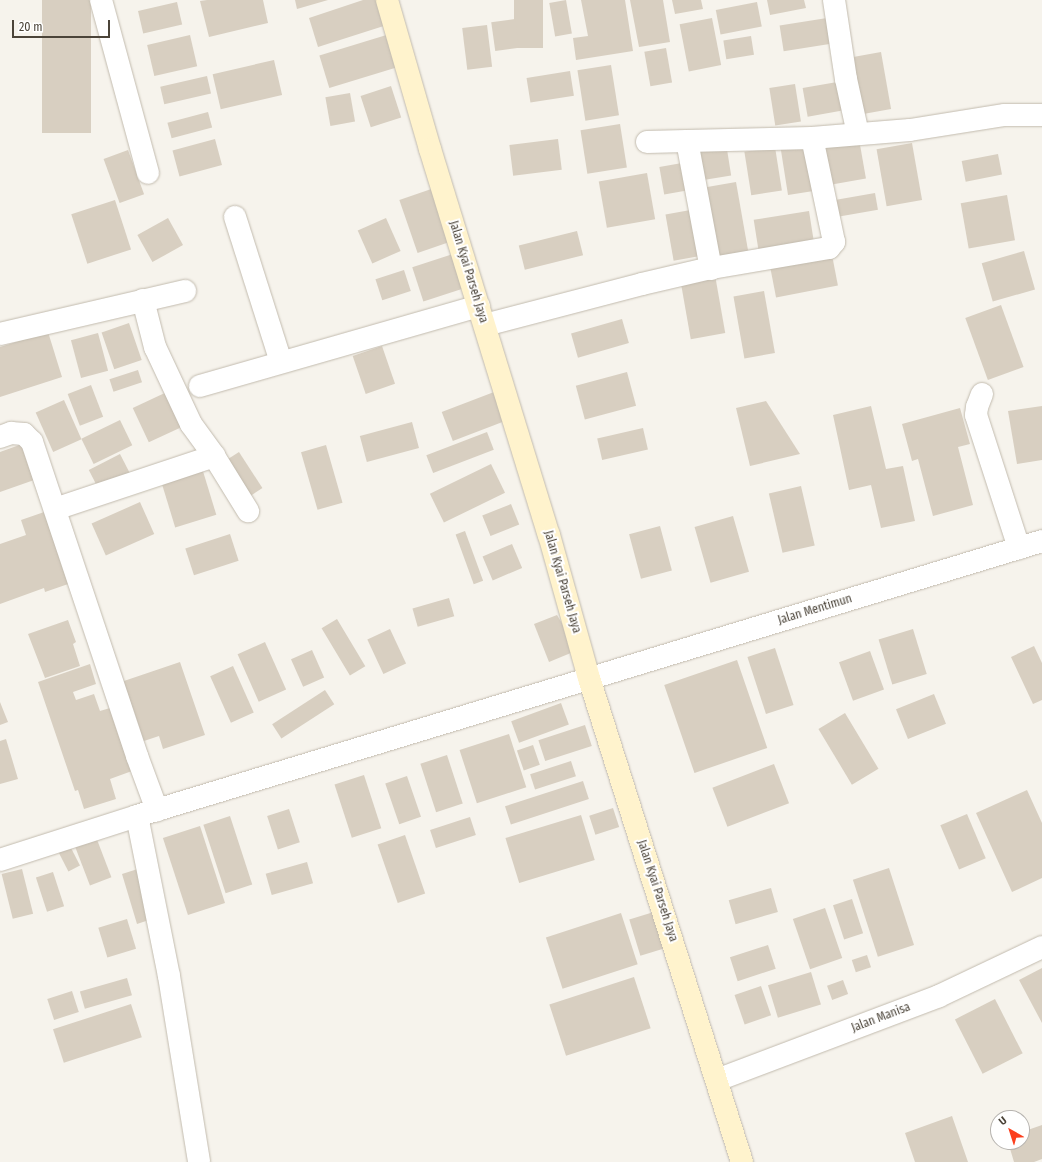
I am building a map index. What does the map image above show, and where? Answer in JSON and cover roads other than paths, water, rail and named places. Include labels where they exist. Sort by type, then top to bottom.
[{"type":"main road","name":"Jalan Kyai Parseh Jaya","points":[[387,0],[546,527],[589,678],[742,1162]]},
{"type":"street","points":[[101,0],[148,173]]},
{"type":"street","points":[[834,0],[846,79],[858,134]]},
{"type":"street","points":[[647,142],[812,138],[910,130],[1005,115],[1042,115]]},
{"type":"street","points":[[200,386],[281,362],[482,316],[711,269],[830,248],[834,242],[812,138]]},
{"type":"street","points":[[687,141],[711,269]]},
{"type":"street","points":[[235,217],[281,362]]},
{"type":"street","points":[[0,334],[185,291]]},
{"type":"street","points":[[143,300],[155,347],[191,424],[214,456],[248,511]]},
{"type":"street","points":[[982,394],[977,407],[976,415],[1019,548]]},
{"type":"street","points":[[0,437],[11,433],[24,434],[32,442],[137,756],[158,810]]},
{"type":"street","points":[[55,509],[214,456]]},
{"type":"street","name":"Jalan Mentimun","points":[[0,860],[137,816],[1042,541]]},
{"type":"street","points":[[137,816],[169,976],[198,1162]]},
{"type":"street","name":"Jalan Manisa","points":[[717,1080],[939,996],[1042,947]]}]
